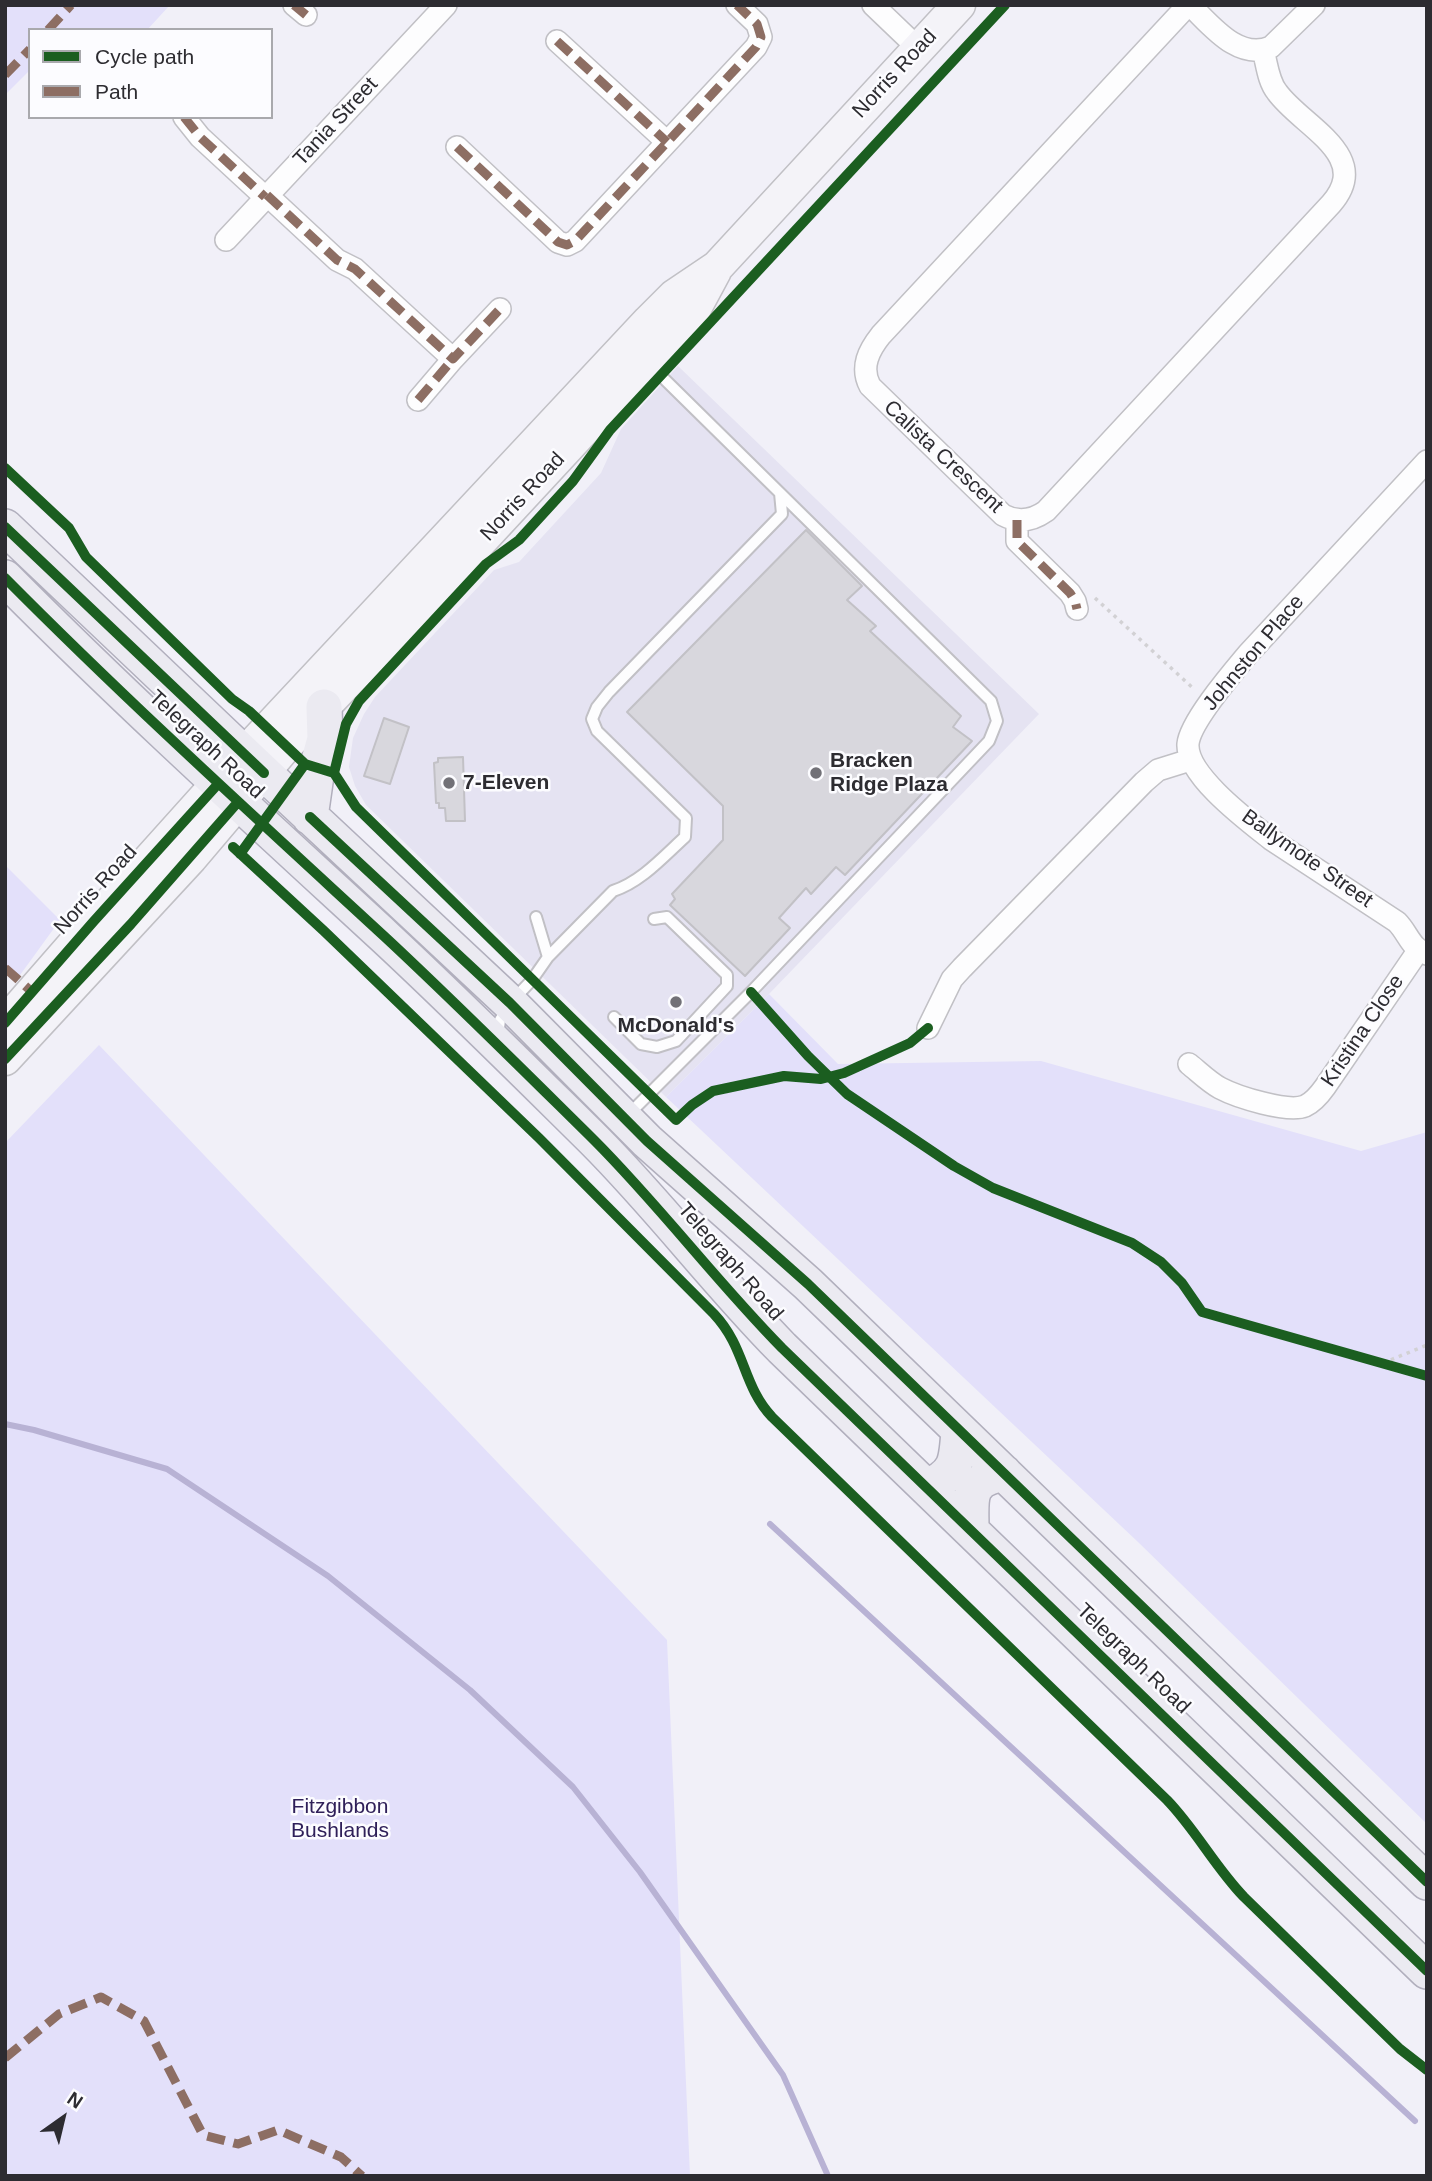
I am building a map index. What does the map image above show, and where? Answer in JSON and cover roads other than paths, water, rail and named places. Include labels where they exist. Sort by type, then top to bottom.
[{"type":"main road","name":"Norris Road","points":[[5,1023],[94,921],[228,793],[637,353],[693,312],[718,267],[959,5]]},
{"type":"main road","name":"Norris Road","points":[[254,764],[286,746],[414,613],[637,353]]},
{"type":"main road","name":"Telegraph Road","points":[[5,527],[510,1003],[695,1185],[808,1284],[1427,1882]]},
{"type":"main road","name":"Telegraph Road","points":[[5,579],[497,1046],[640,1189],[750,1315],[1427,1971]]},
{"type":"main road","points":[[310,817],[325,738],[324,707]]},
{"type":"main road","name":"Norris Road","points":[[5,1059],[166,886],[228,793]]},
{"type":"main road","points":[[927,1487],[952,1471],[957,1458],[959,1430]]},
{"type":"main road","points":[[971,1529],[973,1489],[983,1479],[1004,1473]]},
{"type":"street","name":"Tania Street","points":[[226,240],[446,5]]},
{"type":"street","points":[[457,148],[558,242],[567,245],[575,241],[756,47],[761,37],[757,24],[737,5]]},
{"type":"street","points":[[873,5],[919,49]]},
{"type":"street","points":[[1189,5],[1235,45],[1254,51],[1263,50],[1280,40],[1314,5]]},
{"type":"street","name":"Calista Crescent","points":[[1189,5],[881,335],[869,353],[865,370],[867,379],[880,397],[997,510],[1009,518],[1034,519],[1054,503],[1341,190],[1345,172],[1339,154],[1274,89],[1263,50]]},
{"type":"street","points":[[557,40],[667,142]]},
{"type":"street","points":[[186,119],[200,138],[337,260],[355,269],[453,359]]},
{"type":"street","points":[[418,400],[500,309]]},
{"type":"street","name":"Johnston Place","points":[[1190,760],[1188,742],[1191,734],[1248,654],[1427,461]]},
{"type":"street","points":[[1017,520],[1016,537],[1020,545],[1075,601],[1082,599]]},
{"type":"street","points":[[928,1027],[953,979],[962,968],[1115,811],[1151,775],[1190,760]]},
{"type":"street","name":"Ballymote Street","points":[[1190,760],[1204,780],[1252,824],[1398,922],[1422,952]]},
{"type":"street","name":"Kristina Close","points":[[1189,1064],[1230,1093],[1288,1108],[1306,1106],[1325,1087],[1422,952]]},
{"type":"lane","points":[[625,1118],[751,992],[989,741],[997,721],[991,701],[637,353]]},
{"type":"lane","points":[[497,1046],[500,1020],[510,1003],[532,980],[548,957],[613,891],[652,868],[685,836],[686,818],[597,732],[592,719],[597,707],[609,692],[782,514],[780,493]]},
{"type":"lane","points":[[614,1017],[640,1044],[657,1047],[676,1041],[727,986],[727,975],[667,917],[654,919]]},
{"type":"lane","points":[[536,918],[548,957]]},
{"type":"waterway","points":[[5,1424],[167,1469],[328,1576],[470,1690],[573,1787],[640,1872],[783,2075],[828,2176]]},
{"type":"waterway","points":[[770,1524],[1415,2121]]},
{"type":"place","name":"Bracken Ridge Plaza","points":[[816,773]]},
{"type":"place","name":"7-Eleven","points":[[449,783]]},
{"type":"place","name":"McDonald's","points":[[676,1002]]},
{"type":"park label","name":"Fitzgibbon Bushlands","points":[[340,1819]]}]
